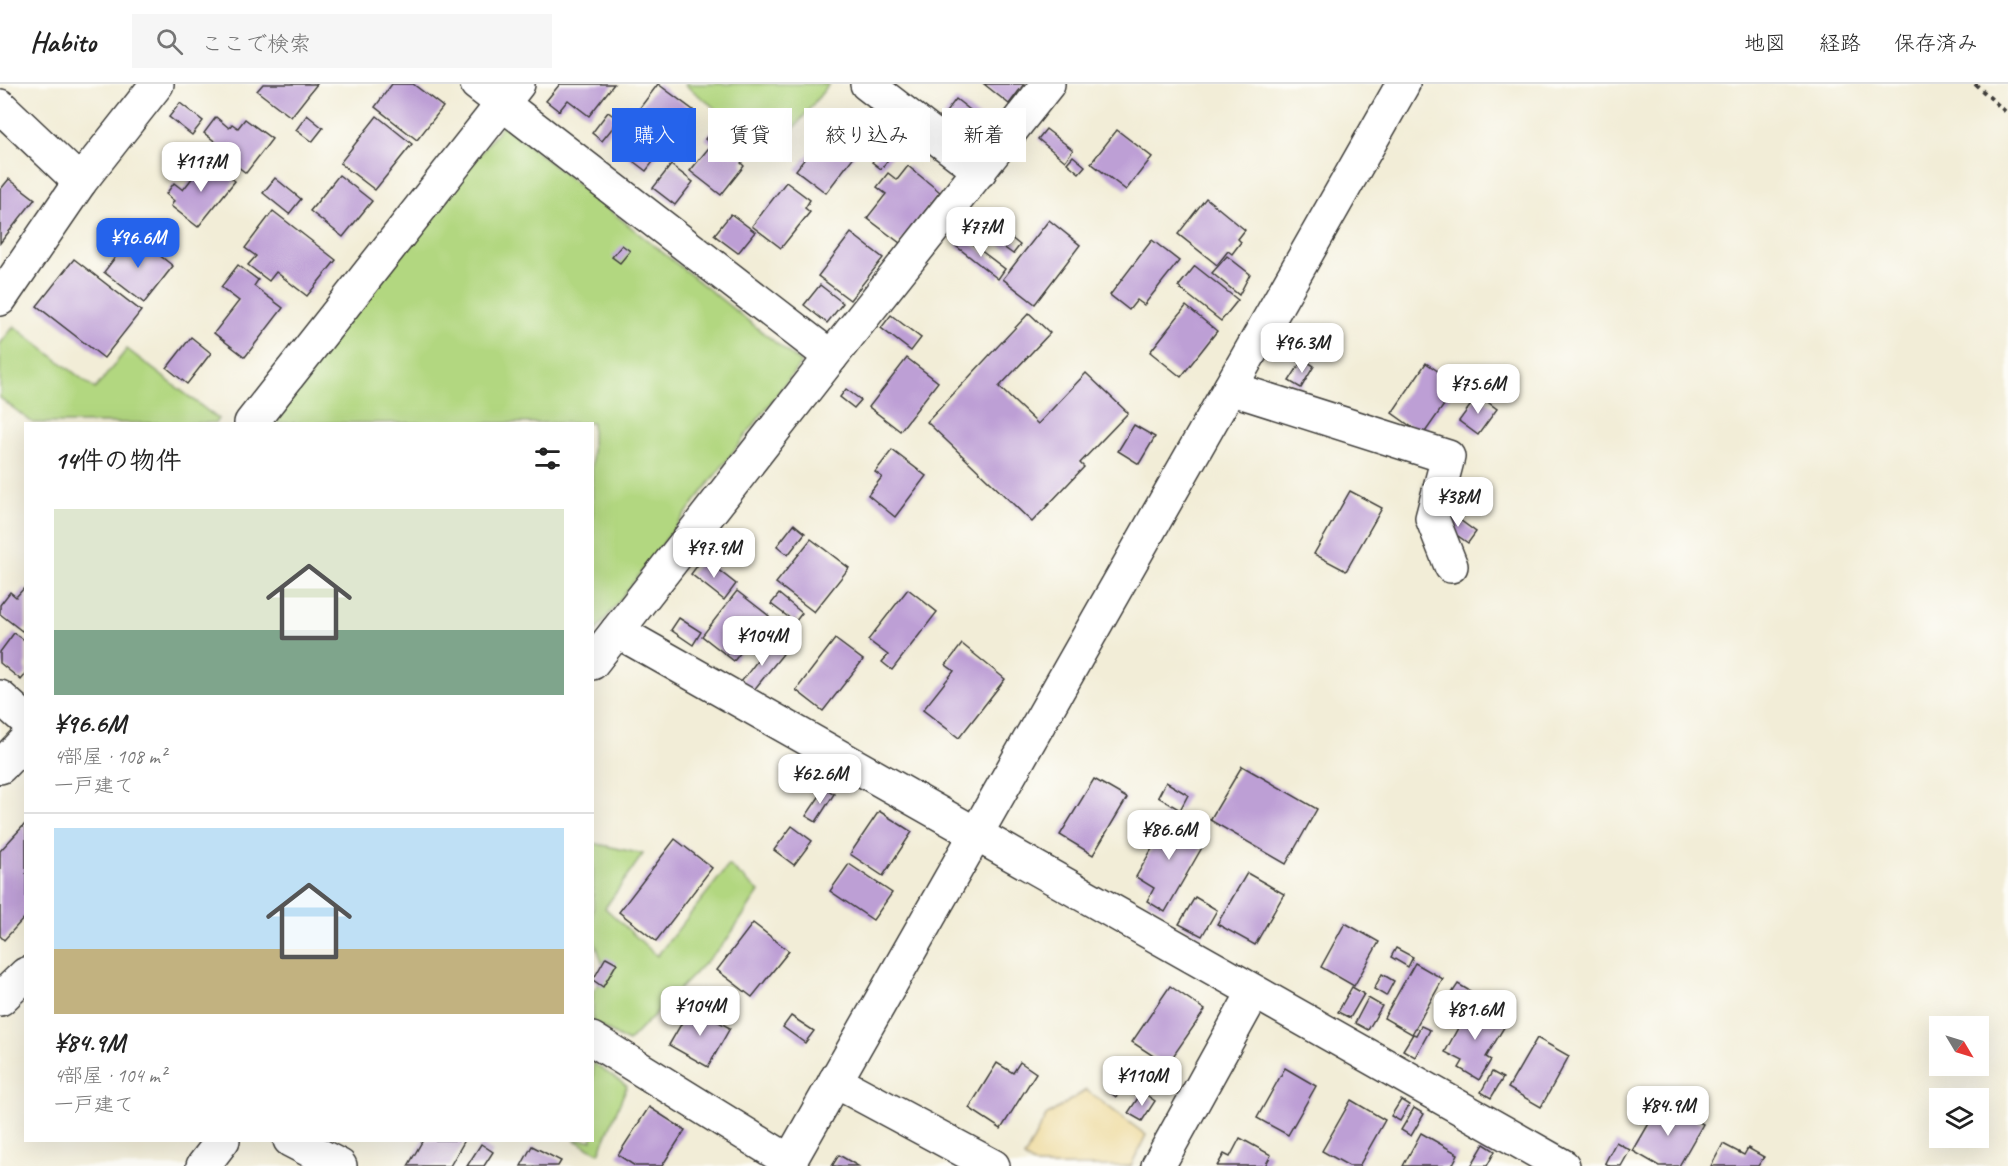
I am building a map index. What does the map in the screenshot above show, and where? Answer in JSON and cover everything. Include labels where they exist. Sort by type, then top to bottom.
[{"type":"street","points":[[0,299],[80,182],[157,84]]},
{"type":"street","points":[[477,84],[510,94],[831,357]]},
{"type":"street","points":[[867,84],[980,171]]},
{"type":"street","points":[[594,660],[1048,84]]},
{"type":"street","points":[[594,1040],[788,1164],[1403,84]]},
{"type":"street","points":[[252,422],[510,94]]},
{"type":"street","points":[[0,106],[80,182]]},
{"type":"street","points":[[1230,388],[1448,457],[1432,518],[1451,566]]},
{"type":"street","points":[[617,631],[1563,1166]]},
{"type":"street","points":[[0,767],[20,716]]},
{"type":"street","points":[[0,999],[24,976]]},
{"type":"street","points":[[1158,1166],[1254,992]]},
{"type":"street","points":[[835,1081],[993,1166]]},
{"type":"street","points":[[203,1166],[221,1142]]},
{"type":"street","points":[[294,1142],[340,1166]]},
{"type":"path","points":[[1975,84],[2008,114]]},
{"type":"green space","points":[[684,84],[829,84],[810,108],[804,108],[804,116],[792,131],[792,108],[715,108]]},
{"type":"green space","points":[[503,125],[801,363],[594,634],[594,422],[267,422]]},
{"type":"green space","points":[[14,326],[95,389],[127,349],[218,419],[216,422],[32,422],[0,398],[0,344]]},
{"type":"green space","points":[[594,843],[643,854],[605,908],[657,956],[729,865],[759,892],[726,941],[628,1042],[594,1023],[594,990],[606,975],[594,938]]},
{"type":"green space","points":[[594,1064],[627,1086],[599,1153],[578,1142],[594,1142]]},
{"type":"sand","points":[[1086,1090],[1146,1135],[1131,1166],[1037,1166],[1024,1158],[1046,1116]]},
{"type":"building","points":[[263,84],[317,84],[291,117],[257,91]]},
{"type":"building","points":[[392,84],[413,84],[443,107],[417,140],[375,107]]},
{"type":"building","points":[[560,84],[614,84],[589,116],[568,100],[559,111],[546,101]]},
{"type":"building","points":[[658,84],[690,108],[640,108]]},
{"type":"building","points":[[984,84],[1024,84],[1009,104]]},
{"type":"building","points":[[956,99],[968,108],[949,108]]},
{"type":"building","points":[[180,103],[203,121],[192,135],[169,117]]},
{"type":"building","points":[[608,112],[612,115],[612,129],[602,141],[592,133]]},
{"type":"building","points":[[307,115],[323,128],[312,142],[296,130]]},
{"type":"building","points":[[377,116],[412,144],[375,190],[340,163]]},
{"type":"building","points":[[216,117],[229,128],[232,124],[238,128],[245,119],[272,139],[246,173],[214,148],[217,143],[204,133]]},
{"type":"building","points":[[1046,129],[1073,150],[1065,161],[1038,139]]},
{"type":"building","points":[[1117,130],[1152,157],[1126,190],[1091,163]]},
{"type":"building","points":[[708,149],[708,162],[742,162],[744,166],[721,195],[690,171]]},
{"type":"building","points":[[1073,156],[1085,166],[1079,173],[1067,163]]},
{"type":"building","points":[[207,159],[235,181],[198,227],[171,206],[174,201],[166,194],[174,183],[183,190]]},
{"type":"building","points":[[804,160],[804,162],[850,162],[826,193],[796,170]]},
{"type":"building","points":[[634,162],[653,162],[646,171]]},
{"type":"building","points":[[872,162],[886,162],[881,169]]},
{"type":"building","points":[[671,165],[693,182],[675,205],[653,188]]},
{"type":"building","points":[[908,166],[940,192],[900,243],[867,218],[886,194],[877,187],[888,173],[897,180]]},
{"type":"building","points":[[339,175],[372,201],[343,237],[310,211]]},
{"type":"building","points":[[275,178],[301,199],[289,214],[263,193]]},
{"type":"building","points":[[9,179],[35,199],[0,243],[0,190]]},
{"type":"building","points":[[786,182],[810,200],[805,208],[810,212],[781,248],[752,226]]},
{"type":"building","points":[[1206,198],[1245,230],[1238,239],[1241,242],[1232,254],[1228,251],[1217,265],[1178,234]]},
{"type":"building","points":[[273,211],[336,260],[307,296],[276,272],[269,281],[248,265],[256,256],[245,248]]},
{"type":"building","points":[[731,214],[755,232],[738,253],[714,235]]},
{"type":"building","points":[[1049,220],[1080,245],[1035,304],[1003,279]]},
{"type":"building","points":[[851,233],[883,258],[850,300],[818,276]]},
{"type":"building","points":[[1005,233],[1020,245],[1013,254],[998,243]]},
{"type":"building","points":[[133,234],[173,266],[144,303],[104,272]]},
{"type":"building","points":[[963,237],[1005,269],[998,279],[956,246]]},
{"type":"building","points":[[1152,240],[1179,261],[1144,305],[1137,300],[1129,310],[1110,295]]},
{"type":"building","points":[[622,245],[630,251],[620,263],[612,257]]},
{"type":"building","points":[[1227,256],[1250,274],[1239,295],[1212,273]]},
{"type":"building","points":[[74,259],[141,311],[104,358],[37,306]]},
{"type":"building","points":[[238,265],[258,280],[254,286],[283,308],[245,357],[214,333],[239,301],[221,287]]},
{"type":"building","points":[[1195,266],[1238,300],[1221,321],[1178,287]]},
{"type":"building","points":[[820,285],[843,303],[827,323],[804,305]]},
{"type":"building","points":[[1186,306],[1217,331],[1181,377],[1150,352]]},
{"type":"building","points":[[1029,313],[1050,333],[999,387],[1038,424],[1086,373],[1128,413],[1080,463],[1084,467],[1032,522],[927,422]]},
{"type":"building","points":[[891,315],[921,338],[911,351],[881,328]]},
{"type":"building","points":[[191,337],[211,353],[187,384],[167,368]]},
{"type":"building","points":[[907,358],[938,382],[900,431],[869,407]]},
{"type":"building","points":[[1303,359],[1314,366],[1301,388],[1289,381]]},
{"type":"building","points":[[1426,363],[1458,385],[1423,435],[1392,413]]},
{"type":"building","points":[[846,389],[861,400],[854,408],[840,397]]},
{"type":"building","points":[[1478,395],[1497,409],[1478,435],[1459,421]]},
{"type":"building","points":[[1134,425],[1155,437],[1139,464],[1118,451]]},
{"type":"building","points":[[892,450],[926,476],[895,517],[868,495],[882,477],[875,472]]},
{"type":"building","points":[[1350,491],[1382,508],[1346,571],[1314,554]]},
{"type":"building","points":[[1449,512],[1476,532],[1468,543],[1441,524]]},
{"type":"building","points":[[794,524],[805,533],[788,555],[777,546]]},
{"type":"building","points":[[811,539],[849,568],[814,612],[776,583]]},
{"type":"building","points":[[703,558],[736,584],[724,600],[691,574]]},
{"type":"building","points":[[24,588],[24,629],[22,631],[0,614],[0,605],[10,592],[16,597]]},
{"type":"building","points":[[908,589],[937,612],[892,670],[882,662],[888,655],[868,640]]},
{"type":"building","points":[[737,591],[769,616],[734,661],[702,636]]},
{"type":"building","points":[[779,594],[802,613],[795,622],[771,604]]},
{"type":"building","points":[[679,618],[701,632],[693,645],[671,630]]},
{"type":"building","points":[[14,633],[24,640],[24,676],[21,680],[0,663],[0,652]]},
{"type":"building","points":[[835,639],[863,660],[823,711],[796,690]]},
{"type":"building","points":[[770,644],[783,654],[753,691],[741,682]]},
{"type":"building","points":[[962,644],[1005,679],[959,738],[923,710],[954,671],[946,665]]},
{"type":"building","points":[[1242,766],[1317,809],[1286,864],[1210,820]]},
{"type":"building","points":[[1094,779],[1127,798],[1093,855],[1060,835]]},
{"type":"building","points":[[1166,782],[1188,795],[1180,810],[1158,797]]},
{"type":"building","points":[[825,788],[834,794],[816,822],[806,816]]},
{"type":"building","points":[[879,811],[912,832],[883,876],[850,854]]},
{"type":"building","points":[[1165,813],[1193,829],[1189,835],[1204,844],[1165,912],[1147,901],[1154,888],[1136,877],[1158,838],[1153,835]]},
{"type":"building","points":[[24,825],[24,918],[4,940],[0,936],[0,851]]},
{"type":"building","points":[[792,826],[812,841],[794,865],[774,850]]},
{"type":"building","points":[[675,839],[712,868],[656,941],[619,912]]},
{"type":"building","points":[[849,864],[892,893],[873,920],[830,891]]},
{"type":"building","points":[[1247,873],[1284,894],[1255,945],[1217,924]]},
{"type":"building","points":[[1195,897],[1217,910],[1202,936],[1179,924]]},
{"type":"building","points":[[753,923],[789,951],[752,997],[717,970]]},
{"type":"building","points":[[1345,923],[1379,942],[1354,986],[1321,967]]},
{"type":"building","points":[[1396,948],[1413,957],[1408,967],[1391,957]]},
{"type":"building","points":[[606,957],[617,963],[603,987],[594,978]]},
{"type":"building","points":[[1415,963],[1443,979],[1412,1034],[1384,1018]]},
{"type":"building","points":[[1382,974],[1394,981],[1386,996],[1374,989]]},
{"type":"building","points":[[1458,984],[1475,994],[1469,1003],[1452,993]]},
{"type":"building","points":[[1170,986],[1205,1010],[1167,1065],[1132,1042]]},
{"type":"building","points":[[1352,987],[1364,994],[1350,1018],[1338,1012]]},
{"type":"building","points":[[1368,998],[1382,1006],[1368,1030],[1355,1023]]},
{"type":"building","points":[[1471,1004],[1506,1024],[1486,1057],[1491,1060],[1479,1080],[1459,1068],[1463,1061],[1445,1052]]},
{"type":"building","points":[[691,1007],[730,1028],[708,1067],[669,1045]]},
{"type":"building","points":[[791,1016],[814,1031],[805,1043],[783,1027]]},
{"type":"building","points":[[1421,1026],[1430,1030],[1415,1057],[1403,1050]]},
{"type":"building","points":[[1537,1038],[1569,1056],[1541,1107],[1508,1088]]},
{"type":"building","points":[[1020,1062],[1036,1073],[1001,1129],[969,1108],[997,1063],[1013,1073]]},
{"type":"building","points":[[1285,1068],[1316,1086],[1288,1135],[1257,1118]]},
{"type":"building","points":[[1122,1070],[1131,1077],[1116,1097],[1107,1090]]},
{"type":"building","points":[[1492,1072],[1503,1078],[1491,1098],[1481,1092]]},
{"type":"building","points":[[1142,1092],[1155,1101],[1142,1121],[1128,1113]]},
{"type":"building","points":[[1351,1100],[1385,1120],[1359,1166],[1349,1166],[1322,1151]]},
{"type":"building","points":[[1401,1100],[1409,1105],[1400,1121],[1391,1116]]},
{"type":"building","points":[[1662,1101],[1703,1124],[1679,1166],[1659,1166],[1633,1151]]},
{"type":"building","points":[[649,1107],[685,1130],[662,1166],[635,1166],[618,1155]]},
{"type":"building","points":[[1414,1108],[1424,1114],[1411,1136],[1401,1130]]},
{"type":"building","points":[[1421,1133],[1458,1154],[1452,1166],[1403,1166]]},
{"type":"building","points":[[1240,1138],[1271,1155],[1265,1166],[1217,1166],[1224,1154],[1230,1157]]},
{"type":"building","points":[[422,1142],[464,1142],[450,1166],[408,1166]]},
{"type":"building","points":[[1616,1142],[1630,1150],[1621,1166],[1610,1166],[1605,1163]]},
{"type":"building","points":[[481,1144],[493,1152],[484,1166],[467,1166]]},
{"type":"building","points":[[1484,1144],[1495,1151],[1487,1166],[1471,1166]]},
{"type":"building","points":[[1723,1144],[1744,1155],[1748,1148],[1764,1157],[1758,1166],[1711,1166]]},
{"type":"building","points":[[532,1146],[561,1161],[558,1166],[521,1166]]},
{"type":"building","points":[[839,1155],[858,1166],[832,1166]]}]
